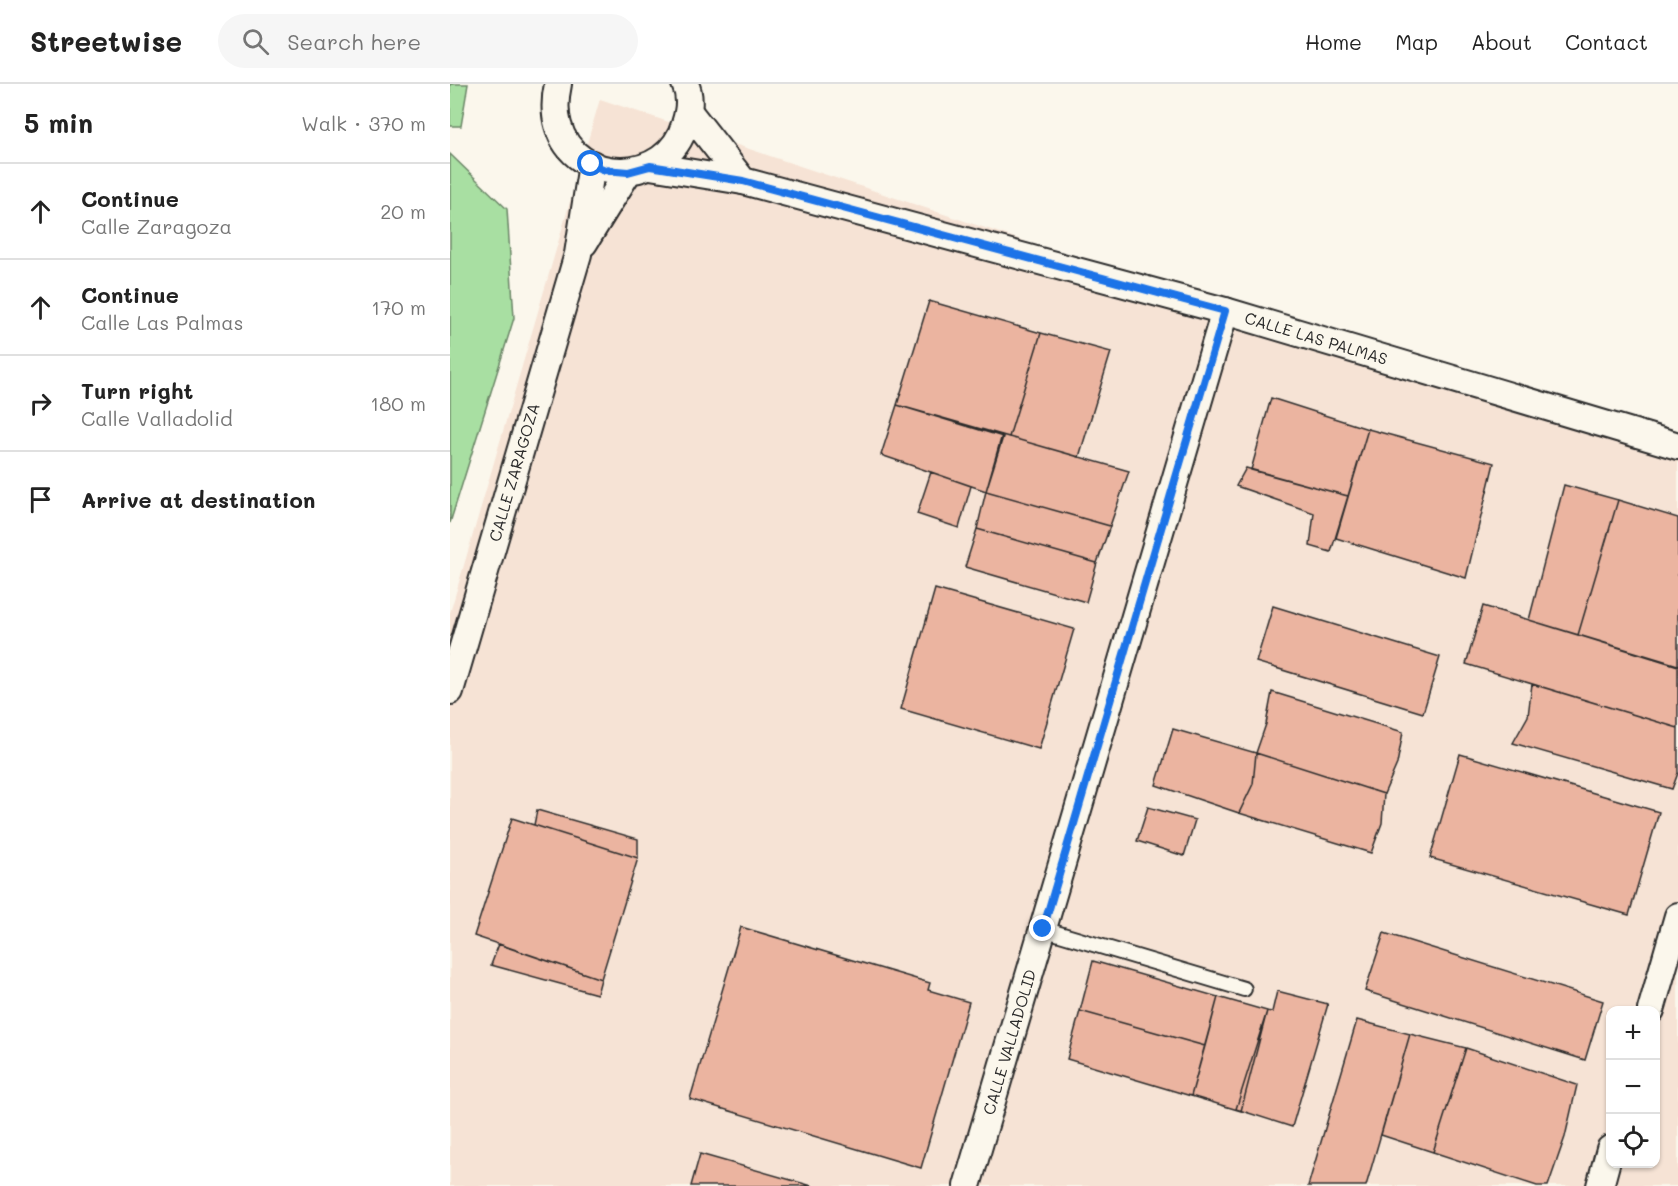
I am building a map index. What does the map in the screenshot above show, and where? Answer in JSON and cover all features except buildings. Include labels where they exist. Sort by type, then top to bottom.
[{"type":"street","points":[[558,84],[554,106],[558,127],[568,146],[584,160],[605,170],[639,169]]},
{"type":"street","name":"CALLE ZARAGOZA","points":[[578,254],[639,169],[669,153],[682,134],[688,112],[685,84]]},
{"type":"street","points":[[688,112],[743,181]]},
{"type":"street","name":"CALLE ZARAGOZA","points":[[450,691],[578,254],[591,164]]},
{"type":"street","name":"CALLE LAS PALMAS","points":[[639,169],[743,181],[1225,311],[1678,446]]},
{"type":"street","name":"CALLE VALLADOLID","points":[[967,1186],[1225,311]]},
{"type":"street","points":[[1652,1006],[1678,916]]},
{"type":"street","points":[[1600,1186],[1606,1166]]},
{"type":"lane","points":[[1043,929],[1244,988]]},
{"type":"shaded area","points":[[600,99],[1678,460],[1678,1186],[450,1186],[450,613]]},
{"type":"green space","points":[[450,84],[468,84],[461,126],[450,126]]},
{"type":"green space","points":[[450,154],[507,209],[514,318],[450,523]]},
{"type":"route","points":[[591,164],[605,170],[628,172],[650,166],[743,181],[1225,311],[1043,929]]}]
